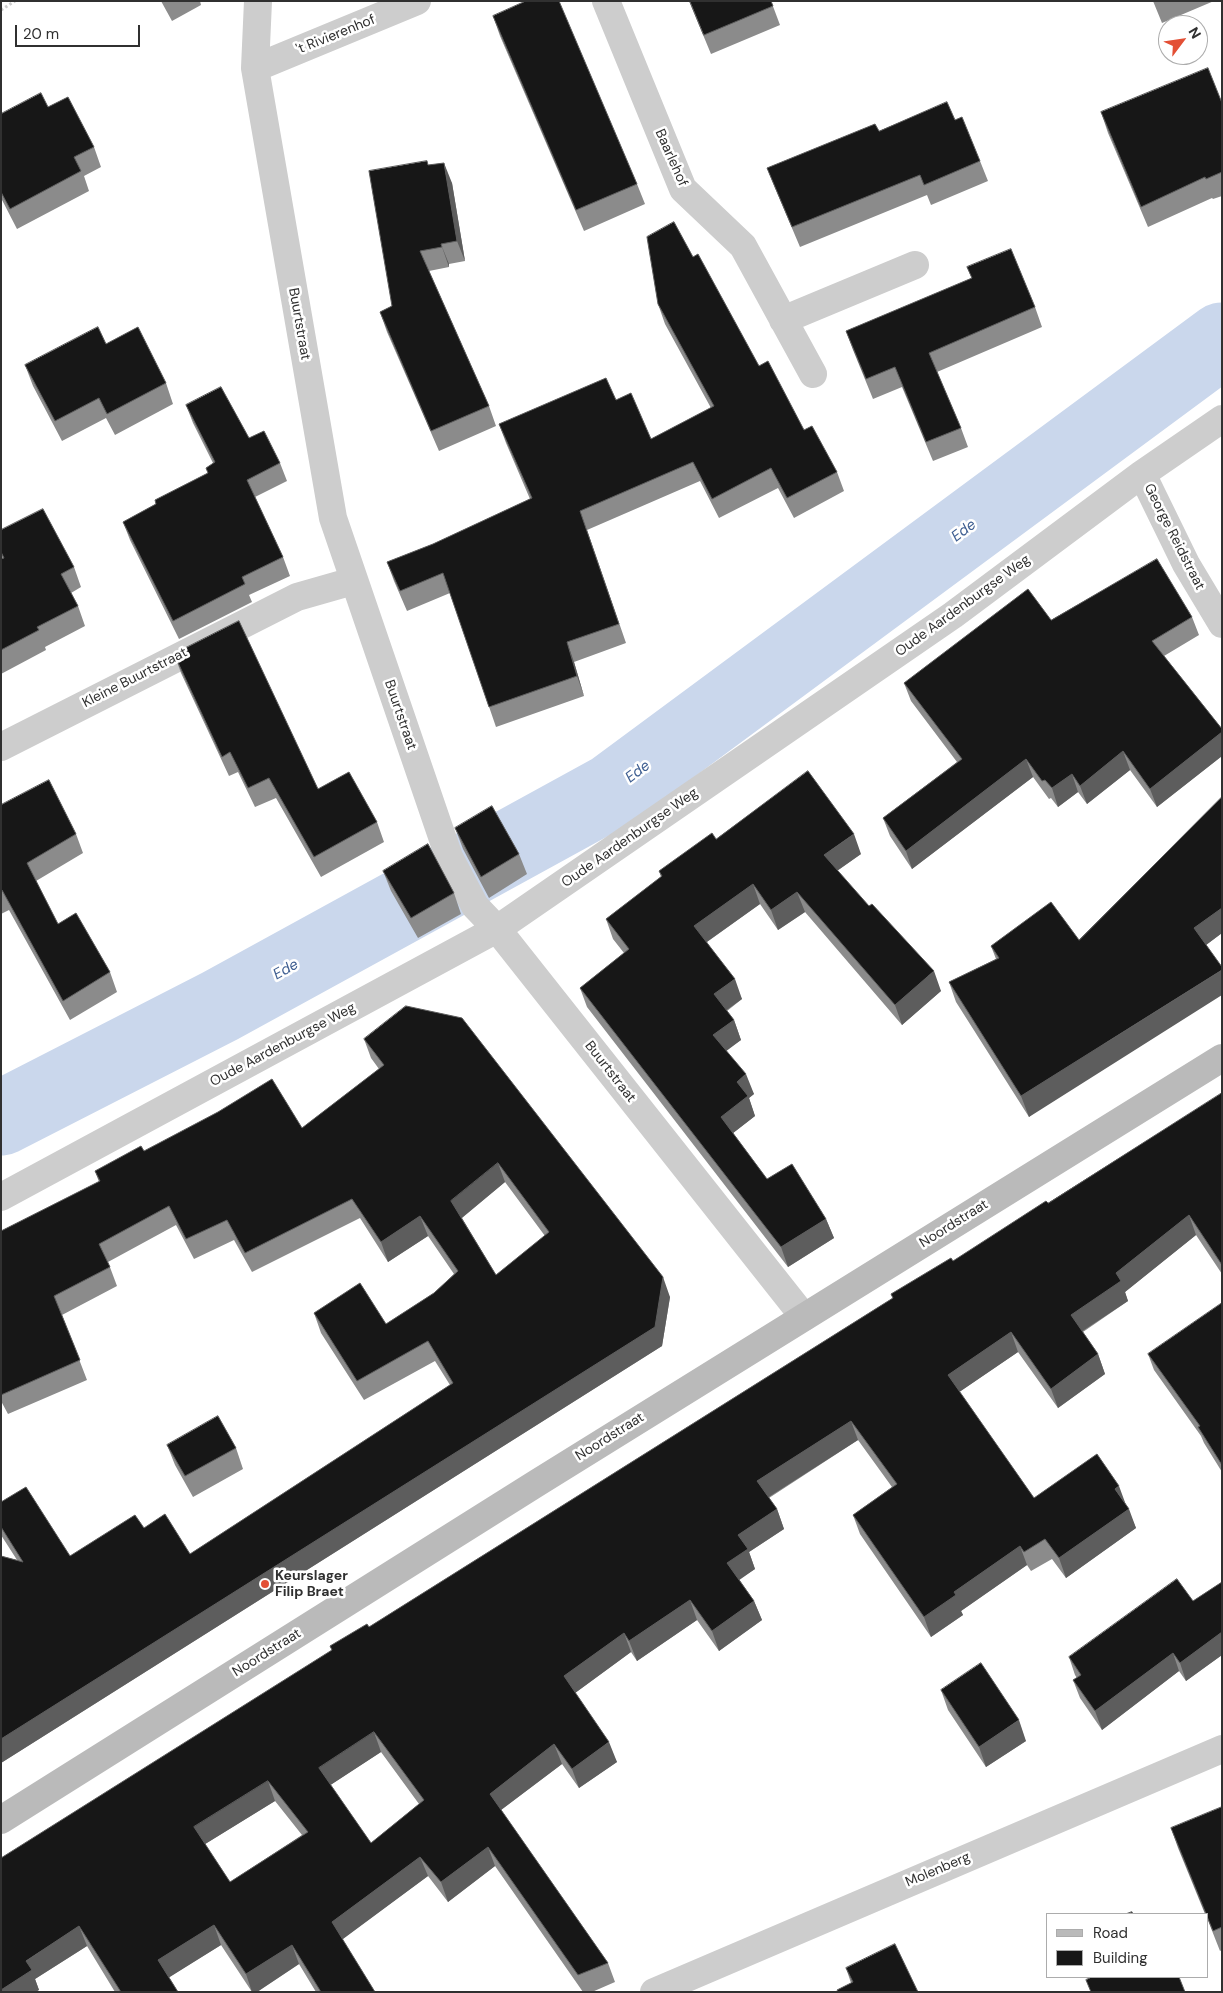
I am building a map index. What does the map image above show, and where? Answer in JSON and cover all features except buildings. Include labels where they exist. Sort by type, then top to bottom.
[{"type":"street","name":"Buurtstraat","points":[[258,1],[255,68],[333,518],[449,857],[475,906],[497,929],[804,1317]]},
{"type":"street","name":"'t Rivierenhof","points":[[255,68],[417,1]]},
{"type":"street","name":"Baarlehof","points":[[606,1],[683,189],[743,246],[814,374]]},
{"type":"street","points":[[783,320],[915,265]]},
{"type":"street","name":"Oude Aardenburgse Weg","points":[[1,1197],[497,929],[954,615],[1142,474],[1222,419]]},
{"type":"street","name":"George Reidstraat","points":[[1142,474],[1186,564],[1222,624]]},
{"type":"street","name":"Kleine Buurtstraat","points":[[1,747],[297,597],[353,581]]},
{"type":"street","name":"Noordstraat","points":[[1,1820],[804,1317],[1222,1058]]},
{"type":"street","name":"Molenberg","points":[[654,1992],[1222,1749]]},
{"type":"path","points":[[1,10],[15,1]]},
{"type":"waterway","name":"Ede","points":[[1,1118],[220,1006],[612,791],[1222,340]]},
{"type":"place","name":"Keurslager Filip Braet","points":[[265,1584]]}]
